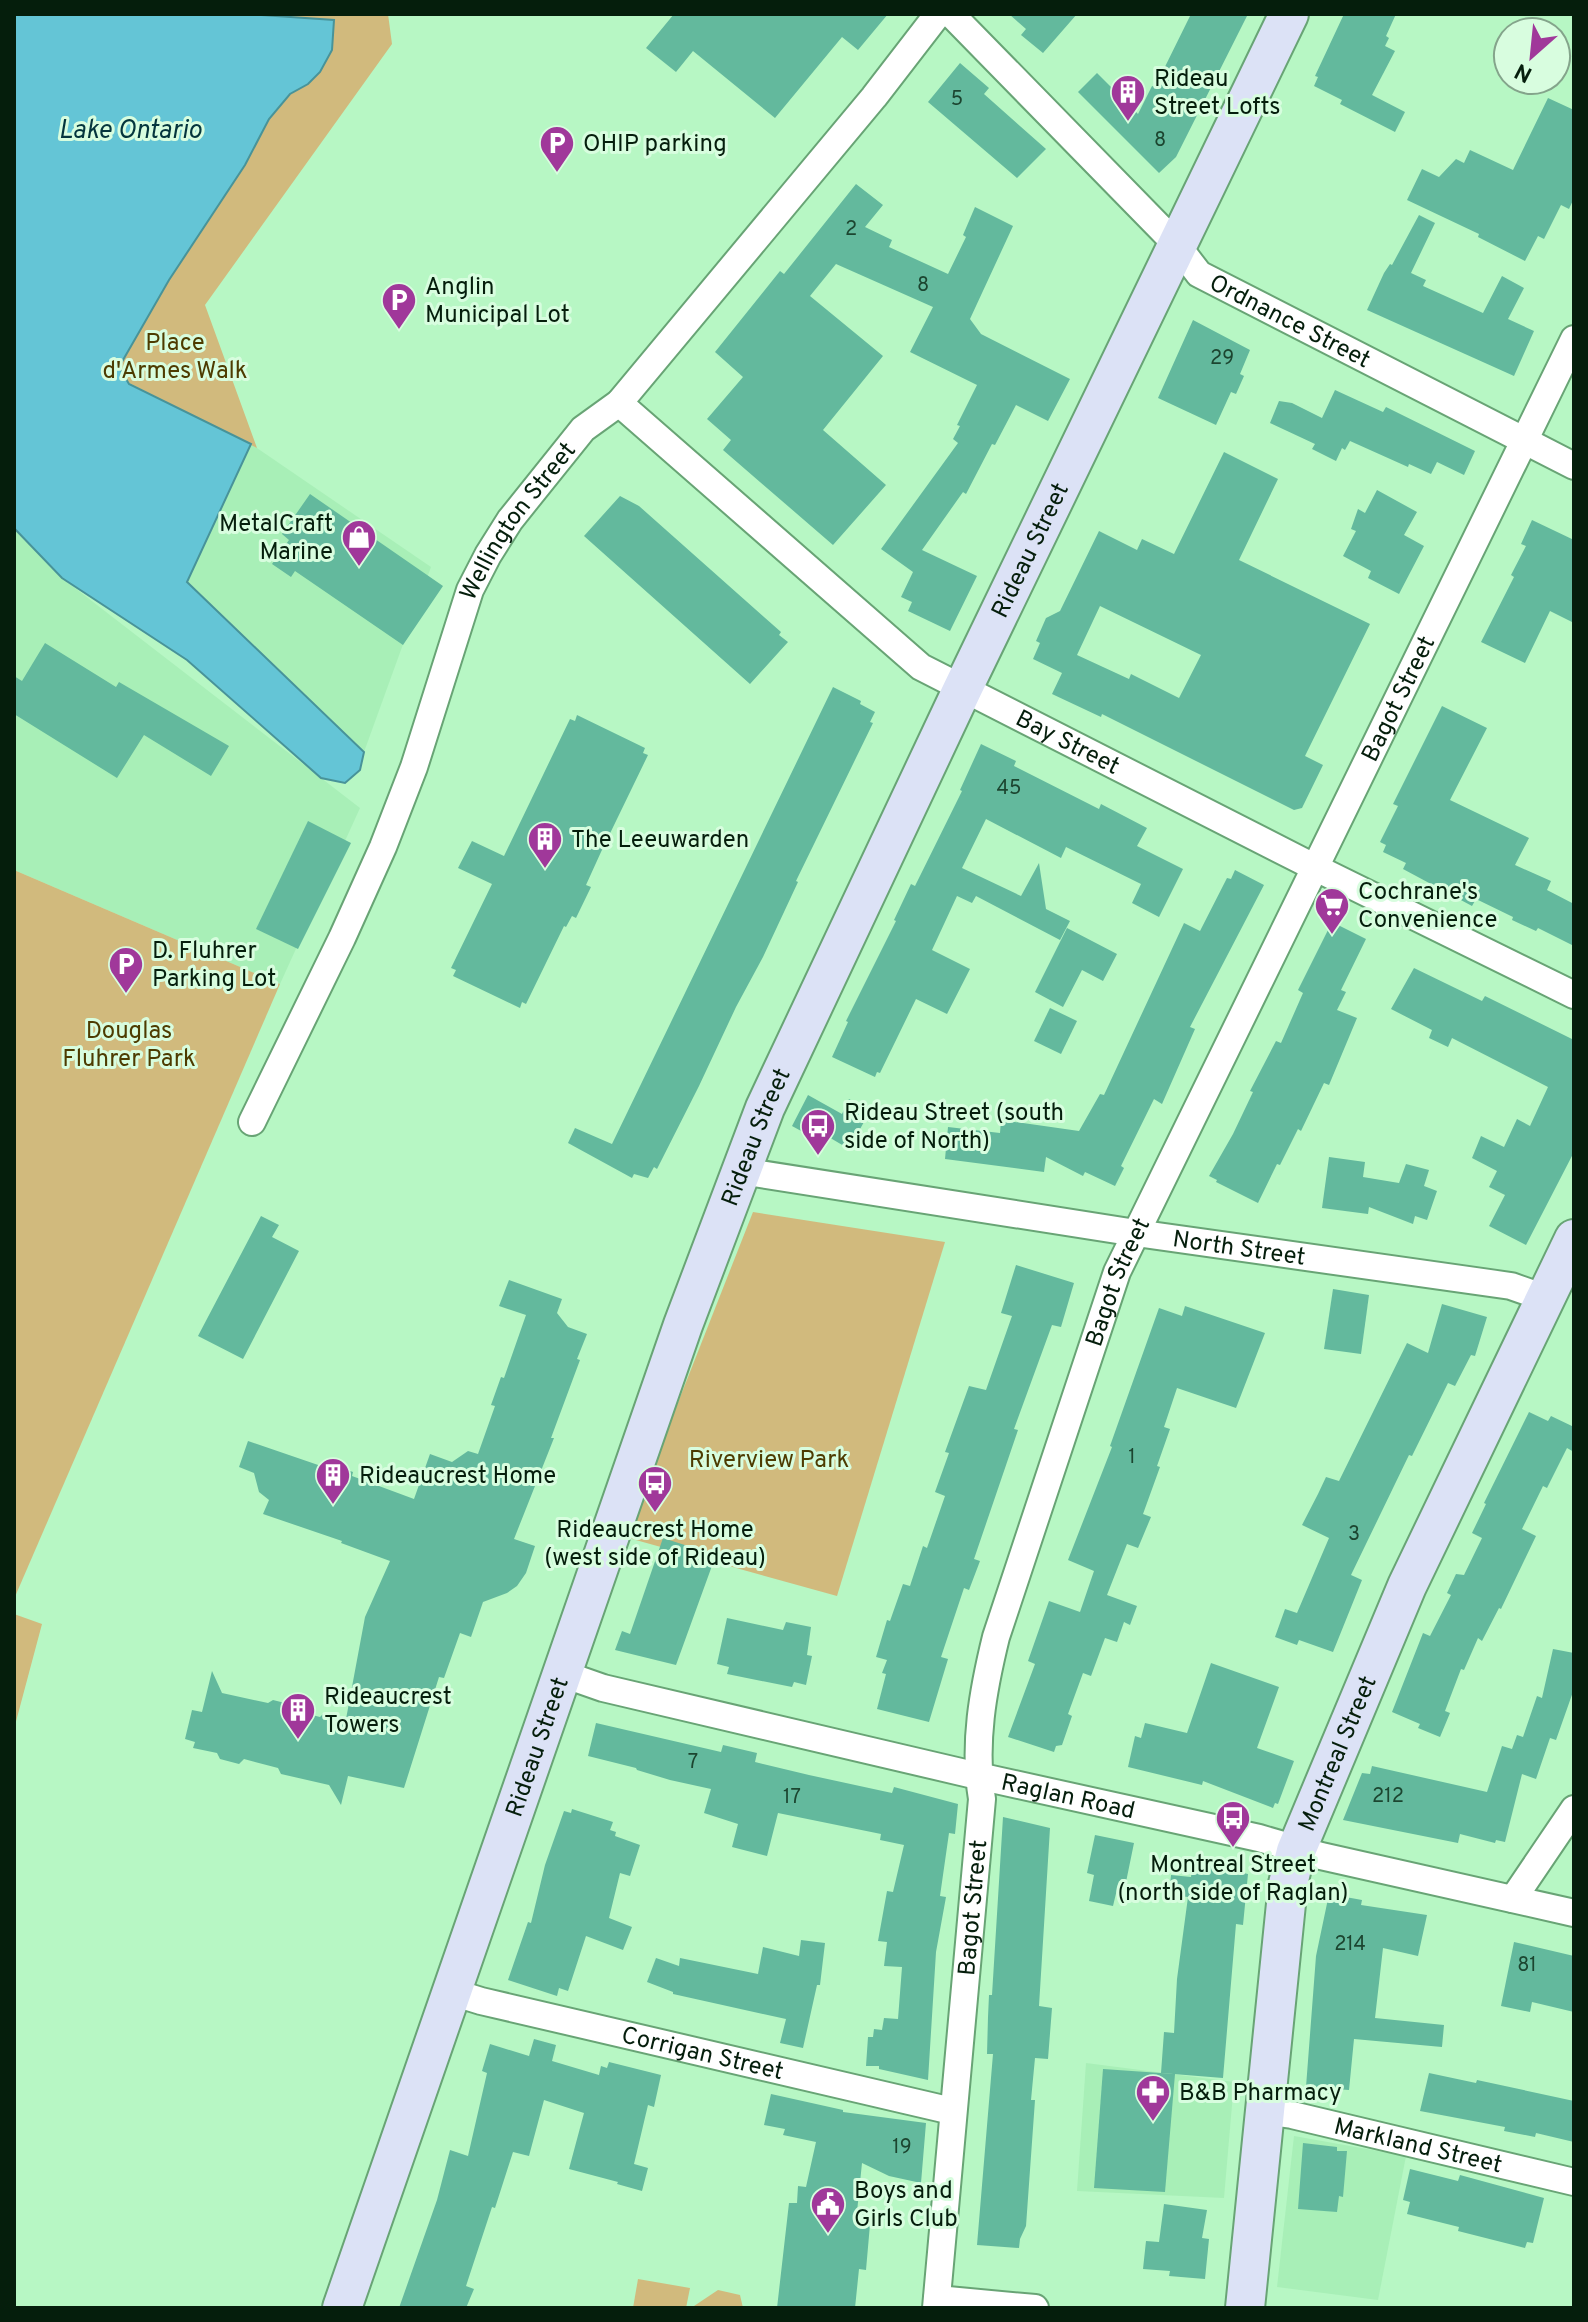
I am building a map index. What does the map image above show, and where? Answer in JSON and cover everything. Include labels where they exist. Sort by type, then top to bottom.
[{"type":"street","name":"Wellington Street","points":[[252,1122],[383,847],[414,767],[466,601],[482,566],[510,520],[583,429],[619,403],[865,108],[938,14]]},
{"type":"street","name":"Ordnance Street","points":[[951,14],[1176,244],[1199,274],[1574,466]]},
{"type":"street","name":"Rideau Street","points":[[342,2308],[678,1340],[765,1108],[962,690],[1289,14]]},
{"type":"street","name":"Bagot Street","points":[[937,2304],[982,1799],[978,1776],[983,1691],[996,1637],[1117,1272],[1574,339]]},
{"type":"street","name":"Bay Street","points":[[619,403],[921,667],[1574,995]]},
{"type":"street","name":"North Street","points":[[741,1171],[1136,1233],[1511,1286],[1545,1298]]},
{"type":"street","name":"Montreal Street","points":[[1245,2308],[1288,1884],[1296,1851],[1407,1586],[1574,1239]]},
{"type":"street","name":"Raglan Road","points":[[563,1674],[603,1688],[1574,1913]]},
{"type":"street","points":[[1513,1899],[1574,1809]]},
{"type":"street","name":"Corrigan Street","points":[[452,1992],[952,2111]]},
{"type":"street","name":"Markland Street","points":[[1264,2111],[1574,2182]]},
{"type":"street","points":[[937,2304],[1035,2308]]},
{"type":"shaded area","points":[[251,444],[431,567],[364,752],[187,582]]},
{"type":"shaded area","points":[[14,528],[62,578],[360,808],[280,984],[14,870]]},
{"type":"shaded area","points":[[1086,2063],[1234,2082],[1224,2198],[1077,2191]]},
{"type":"shaded area","points":[[1294,2136],[1406,2156],[1378,2300],[1277,2287]]},
{"type":"green space","name":"Place d'Armes Walk","points":[[247,14],[388,14],[392,44],[205,305],[257,448],[129,383],[119,367],[169,280],[245,165],[269,119],[290,94],[308,84],[332,50],[334,20]]},
{"type":"green space","name":"Douglas Fluhrer Park","points":[[14,870],[280,984],[14,1599]]},
{"type":"green space","name":"Riverview Park","points":[[753,1212],[945,1242],[837,1596],[625,1537]]},
{"type":"green space","points":[[14,1614],[42,1624],[14,1729]]},
{"type":"green space","points":[[638,2279],[690,2288],[686,2308],[633,2308]]},
{"type":"green space","points":[[718,2290],[740,2295],[743,2308],[691,2308]]},
{"type":"water","name":"Lake Ontario","points":[[14,14],[247,14],[334,20],[332,50],[320,72],[308,84],[290,94],[269,119],[245,165],[169,280],[119,367],[129,384],[251,444],[187,582],[364,752],[360,770],[345,783],[321,778],[187,660],[62,578],[14,528]]},
{"type":"building","points":[[674,14],[888,14],[858,50],[842,37],[775,118],[693,51],[676,72],[646,48]]},
{"type":"building","points":[[1009,14],[1077,14],[1043,53],[1021,35],[1026,29]]},
{"type":"building","points":[[1191,14],[1248,14],[1176,157],[1159,173],[1078,92],[1097,73],[1138,114]]},
{"type":"building","points":[[1344,14],[1396,14],[1385,46],[1395,51],[1372,95],[1405,112],[1395,132],[1340,104],[1342,100],[1314,86],[1318,77],[1315,76]]},
{"type":"building","points":[[960,63],[989,88],[984,94],[1046,149],[1017,178],[928,102]]},
{"type":"building","points":[[1548,98],[1574,110],[1574,198],[1569,209],[1561,205],[1544,239],[1538,236],[1525,261],[1478,237],[1479,234],[1407,200],[1422,169],[1439,177],[1456,159],[1464,163],[1470,150],[1513,170]]},
{"type":"building","points":[[856,184],[883,205],[865,227],[892,240],[889,247],[948,274],[966,237],[963,235],[975,207],[1013,226],[970,319],[981,334],[1070,379],[1048,421],[1016,405],[966,494],[963,492],[922,550],[977,576],[950,631],[908,611],[912,602],[901,597],[913,572],[881,549],[958,443],[953,439],[960,426],[957,425],[977,385],[910,352],[933,307],[836,264],[810,296],[883,356],[823,430],[886,485],[833,545],[723,450],[731,440],[707,419],[743,377],[715,352],[780,271],[784,274]]},
{"type":"building","points":[[1419,215],[1435,223],[1411,273],[1426,280],[1423,286],[1483,313],[1502,276],[1524,288],[1508,319],[1534,331],[1514,376],[1367,310],[1384,273],[1392,265]]},
{"type":"building","points":[[1193,320],[1250,350],[1236,394],[1231,392],[1216,425],[1158,398]]},
{"type":"building","points":[[1335,390],[1383,412],[1386,407],[1475,451],[1464,475],[1437,462],[1431,474],[1350,441],[1345,450],[1342,448],[1336,461],[1312,449],[1315,444],[1270,423],[1279,401],[1292,403],[1322,418]]},
{"type":"building","points":[[1224,452],[1278,479],[1239,560],[1370,624],[1305,756],[1323,765],[1302,808],[1294,810],[1102,714],[1101,717],[1052,694],[1062,673],[1033,659],[1040,643],[1036,641],[1046,618],[1060,611],[1099,531],[1137,550],[1142,539],[1174,554]],"holes":[[[1100,606],[1201,655],[1179,698],[1131,674],[1129,679],[1077,655]]]},
{"type":"building","points":[[1377,490],[1417,512],[1404,535],[1424,546],[1399,594],[1368,578],[1371,571],[1343,556],[1356,531],[1351,529],[1358,509],[1365,513]]},
{"type":"building","name":"MetalCraft Marine","points":[[310,494],[443,586],[403,645],[295,571],[291,577],[272,564],[289,540],[282,534]]},
{"type":"building","points":[[620,496],[639,506],[781,632],[779,635],[788,642],[750,684],[584,536]]},
{"type":"building","points":[[1532,520],[1574,540],[1574,623],[1550,611],[1525,663],[1481,642],[1514,577],[1511,575],[1526,546],[1521,544]]},
{"type":"building","points":[[45,643],[116,687],[119,682],[229,746],[211,776],[144,735],[117,778],[14,714],[14,676],[22,681]]},
{"type":"building","points":[[833,687],[875,712],[870,722],[873,723],[796,881],[763,957],[657,1169],[654,1167],[648,1178],[634,1174],[632,1178],[568,1143],[575,1128],[612,1144]]},
{"type":"building","points":[[1442,706],[1487,728],[1450,800],[1529,838],[1515,865],[1551,881],[1547,890],[1574,904],[1574,946],[1538,928],[1536,931],[1512,920],[1513,917],[1476,899],[1472,906],[1403,869],[1406,863],[1383,852],[1386,845],[1380,842],[1398,806],[1393,804]]},
{"type":"building","name":"The Leeuwarden","points":[[577,715],[645,748],[643,753],[648,755],[586,885],[591,887],[576,918],[572,916],[564,926],[526,1004],[522,1002],[520,1008],[453,976],[456,970],[451,968],[492,884],[458,868],[472,841],[504,856],[570,719],[575,721]]},
{"type":"building","points":[[981,744],[1016,761],[1014,766],[1099,809],[1101,804],[1147,828],[1137,846],[1183,869],[1159,917],[1132,903],[1141,884],[1066,847],[1061,858],[986,819],[962,868],[1021,896],[1039,863],[1046,909],[1070,921],[1060,940],[976,896],[972,903],[957,896],[932,950],[970,969],[947,1014],[916,999],[880,1073],[877,1072],[875,1077],[832,1057],[911,884],[915,886],[962,791]]},
{"type":"building","points":[[308,821],[351,843],[298,949],[256,929]]},
{"type":"building","points":[[1235,870],[1264,885],[1190,1027],[1195,1029],[1162,1104],[1154,1099],[1121,1166],[1124,1168],[1115,1186],[1085,1172],[1083,1176],[1046,1157],[1044,1172],[945,1159],[948,1127],[1000,1133],[1001,1120],[1079,1131],[1100,1094],[1104,1095],[1184,923],[1200,931],[1227,878],[1231,879]]},
{"type":"building","points":[[1332,922],[1366,939],[1341,990],[1346,992],[1337,1010],[1357,1018],[1329,1085],[1324,1083],[1301,1131],[1298,1129],[1280,1165],[1277,1164],[1258,1203],[1209,1176],[1233,1134],[1253,1092],[1250,1091],[1276,1041],[1281,1043],[1303,993],[1298,990]]},
{"type":"building","points":[[1067,928],[1117,954],[1103,981],[1082,970],[1063,1007],[1035,992]]},
{"type":"building","points":[[1414,968],[1482,1001],[1485,996],[1574,1040],[1574,1152],[1526,1245],[1489,1226],[1505,1195],[1489,1187],[1497,1171],[1472,1158],[1481,1136],[1504,1147],[1517,1119],[1530,1126],[1548,1087],[1452,1038],[1448,1047],[1429,1038],[1432,1030],[1391,1009]]},
{"type":"building","points":[[1050,1008],[1077,1021],[1061,1054],[1034,1041]]},
{"type":"building","points":[[808,1095],[842,1114],[849,1099],[870,1111],[849,1149],[827,1136],[823,1143],[792,1126]]},
{"type":"building","points":[[1329,1157],[1365,1162],[1363,1177],[1399,1183],[1406,1164],[1429,1170],[1424,1186],[1437,1191],[1427,1220],[1415,1216],[1413,1224],[1369,1207],[1368,1214],[1322,1208]]},
{"type":"building","points":[[261,1216],[279,1225],[272,1237],[299,1251],[243,1359],[198,1336]]},
{"type":"building","points":[[1016,1265],[1074,1283],[1061,1327],[1052,1325],[1014,1429],[1018,1430],[974,1559],[980,1561],[969,1590],[964,1588],[941,1657],[948,1659],[929,1722],[877,1709],[887,1660],[876,1657],[887,1620],[890,1621],[903,1584],[910,1586],[923,1546],[927,1548],[945,1496],[935,1492],[949,1453],[945,1452],[969,1386],[986,1390],[1012,1316],[1001,1313]]},
{"type":"building","name":"Rideaucrest Home","points":[[509,1280],[562,1299],[557,1313],[568,1327],[587,1334],[551,1438],[554,1438],[514,1539],[535,1546],[526,1573],[517,1586],[507,1593],[483,1602],[471,1637],[460,1633],[444,1678],[439,1677],[404,1788],[348,1776],[341,1805],[329,1785],[281,1774],[278,1768],[244,1759],[239,1764],[220,1759],[217,1753],[193,1748],[195,1742],[185,1739],[192,1710],[202,1712],[212,1671],[222,1693],[268,1703],[273,1700],[293,1705],[296,1711],[320,1717],[324,1713],[346,1719],[365,1617],[390,1561],[263,1514],[269,1500],[259,1492],[254,1473],[239,1467],[248,1441],[324,1467],[325,1462],[353,1472],[352,1476],[414,1499],[430,1454],[452,1462],[468,1451],[478,1454],[495,1406],[491,1405],[526,1315],[499,1306]]},
{"type":"building","points":[[1333,1289],[1369,1295],[1361,1354],[1324,1349]]},
{"type":"building","points":[[1442,1304],[1487,1317],[1475,1356],[1471,1355],[1455,1386],[1448,1383],[1351,1575],[1362,1580],[1333,1652],[1299,1640],[1297,1645],[1275,1637],[1285,1609],[1297,1613],[1329,1538],[1302,1525],[1326,1477],[1339,1481],[1407,1343],[1428,1353]]},
{"type":"building","points":[[1185,1306],[1265,1333],[1236,1408],[1177,1388],[1164,1427],[1170,1429],[1157,1466],[1160,1467],[1143,1514],[1151,1517],[1138,1548],[1127,1544],[1107,1595],[1137,1606],[1130,1625],[1124,1622],[1117,1642],[1105,1638],[1091,1676],[1083,1673],[1068,1714],[1072,1716],[1062,1745],[1056,1746],[1054,1752],[1008,1737],[1035,1664],[1028,1661],[1049,1601],[1080,1612],[1094,1571],[1068,1560],[1112,1447],[1159,1308],[1182,1316]]},
{"type":"building","points":[[1529,1412],[1548,1421],[1551,1416],[1574,1427],[1574,1452],[1567,1448],[1547,1488],[1543,1486],[1522,1529],[1536,1536],[1501,1609],[1482,1641],[1478,1638],[1464,1670],[1461,1669],[1445,1711],[1450,1713],[1440,1737],[1392,1712],[1423,1633],[1430,1636],[1451,1595],[1447,1593],[1456,1574],[1464,1575],[1482,1538],[1472,1533]]},
{"type":"building","points":[[663,1538],[694,1548],[691,1556],[713,1563],[676,1665],[615,1650],[622,1631],[630,1634]]},
{"type":"building","points":[[727,1618],[783,1630],[786,1622],[811,1627],[807,1655],[812,1656],[806,1685],[794,1682],[792,1687],[727,1674],[729,1667],[717,1664]]},
{"type":"building","points":[[1553,1649],[1574,1653],[1574,1689],[1556,1740],[1550,1738],[1536,1779],[1522,1774],[1505,1842],[1496,1840],[1495,1843],[1460,1834],[1458,1843],[1343,1820],[1362,1773],[1370,1774],[1372,1766],[1487,1792],[1502,1746],[1512,1749],[1517,1735],[1523,1737],[1537,1696],[1542,1698]]},
{"type":"building","points":[[1211,1663],[1279,1687],[1257,1748],[1294,1761],[1278,1804],[1275,1803],[1273,1808],[1203,1781],[1202,1785],[1128,1767],[1135,1736],[1141,1738],[1145,1723],[1187,1733]]},
{"type":"building","points":[[596,1723],[721,1752],[723,1745],[757,1753],[755,1762],[892,1793],[894,1787],[958,1804],[955,1834],[949,1833],[940,1896],[946,1897],[936,1952],[928,2080],[879,2069],[879,2066],[866,2066],[868,2037],[873,2037],[874,2029],[882,2030],[884,2018],[898,2019],[902,1967],[884,1966],[887,1942],[878,1941],[887,1891],[893,1892],[904,1845],[880,1840],[881,1834],[778,1813],[767,1856],[732,1847],[738,1824],[704,1813],[711,1789],[588,1756]]},
{"type":"building","points":[[572,1809],[613,1822],[610,1830],[616,1832],[615,1836],[640,1845],[630,1876],[620,1873],[609,1918],[632,1927],[623,1950],[586,1936],[568,1991],[559,1988],[557,1996],[508,1980],[528,1922],[531,1923],[545,1865],[564,1811],[571,1813]]},
{"type":"building","points":[[1003,1817],[1050,1828],[1039,2006],[1052,2008],[1048,2059],[1035,2058],[1026,2226],[1019,2248],[977,2245],[993,2054],[987,2054],[988,2017]]},
{"type":"building","points":[[1095,1835],[1134,1843],[1126,1882],[1119,1881],[1113,1906],[1089,1901],[1094,1875],[1087,1873]]},
{"type":"building","points":[[1193,1862],[1248,1874],[1243,1925],[1236,1924],[1223,2078],[1161,2073],[1164,2032],[1174,2033],[1177,1979],[1188,1897],[1169,1895],[1171,1875],[1191,1877]]},
{"type":"building","points":[[1329,1894],[1362,1900],[1361,1905],[1427,1915],[1418,1956],[1383,1948],[1375,2018],[1444,2025],[1442,2047],[1354,2039],[1349,2090],[1306,2087],[1316,1956]]},
{"type":"building","points":[[801,1940],[825,1943],[820,1985],[817,1985],[803,2048],[780,2043],[786,2019],[673,1994],[647,1982],[656,1958],[679,1966],[680,1958],[758,1974],[763,1947],[799,1956]]},
{"type":"building","points":[[1514,1942],[1574,1956],[1574,2012],[1532,2002],[1530,2012],[1501,2006]]},
{"type":"building","points":[[534,2039],[556,2045],[552,2061],[599,2075],[601,2066],[607,2068],[609,2062],[661,2075],[654,2107],[648,2105],[634,2164],[648,2168],[642,2191],[569,2169],[584,2113],[544,2100],[529,2156],[513,2152],[495,2208],[492,2207],[466,2286],[474,2289],[466,2308],[399,2308],[437,2200],[450,2150],[468,2156],[487,2073],[482,2071],[490,2044],[529,2056]]},
{"type":"building","points":[[1103,2069],[1175,2074],[1165,2192],[1094,2188]]},
{"type":"building","points":[[1429,2073],[1574,2101],[1574,2142],[1536,2133],[1535,2137],[1504,2131],[1505,2127],[1420,2111]]},
{"type":"building","points":[[771,2094],[843,2112],[926,2123],[921,2183],[889,2176],[862,2163],[857,2212],[871,2213],[866,2270],[859,2269],[855,2308],[777,2308],[789,2203],[797,2203],[798,2186],[806,2187],[816,2142],[783,2135],[785,2129],[764,2125]]},
{"type":"building","points":[[1303,2143],[1347,2151],[1343,2197],[1339,2196],[1337,2212],[1298,2209]]},
{"type":"building","points":[[1410,2169],[1458,2181],[1460,2175],[1544,2198],[1533,2243],[1527,2242],[1525,2248],[1407,2214],[1410,2202],[1403,2200]]},
{"type":"building","points":[[1164,2204],[1207,2210],[1202,2238],[1209,2239],[1205,2279],[1169,2276],[1170,2271],[1143,2269],[1146,2241],[1159,2242]]},
{"type":"place","name":"Rideau Street Lofts","points":[[1128,123]]},
{"type":"place","name":"OHIP parking","points":[[557,174]]},
{"type":"place","name":"Anglin Municipal Lot","points":[[399,331]]},
{"type":"place","name":"MetalCraft Marine","points":[[359,568]]},
{"type":"place","name":"The Leeuwarden","points":[[545,870]]},
{"type":"place","name":"Cochrane's Convenience","points":[[1332,936]]},
{"type":"place","name":"D. Fluhrer Parking Lot","points":[[126,995]]},
{"type":"place","name":"Rideau Street (south side of North)","points":[[818,1157]]},
{"type":"place","name":"Rideaucrest Home","points":[[333,1506]]},
{"type":"place","name":"Rideaucrest Home (west side of Rideau)","points":[[655,1514]]},
{"type":"place","name":"Rideaucrest Towers","points":[[298,1741]]},
{"type":"place","name":"Montreal Street (north side of Raglan)","points":[[1233,1849]]},
{"type":"place","name":"B&B Pharmacy","points":[[1153,2123]]},
{"type":"place","name":"Boys and Girls Club","points":[[828,2235]]}]
